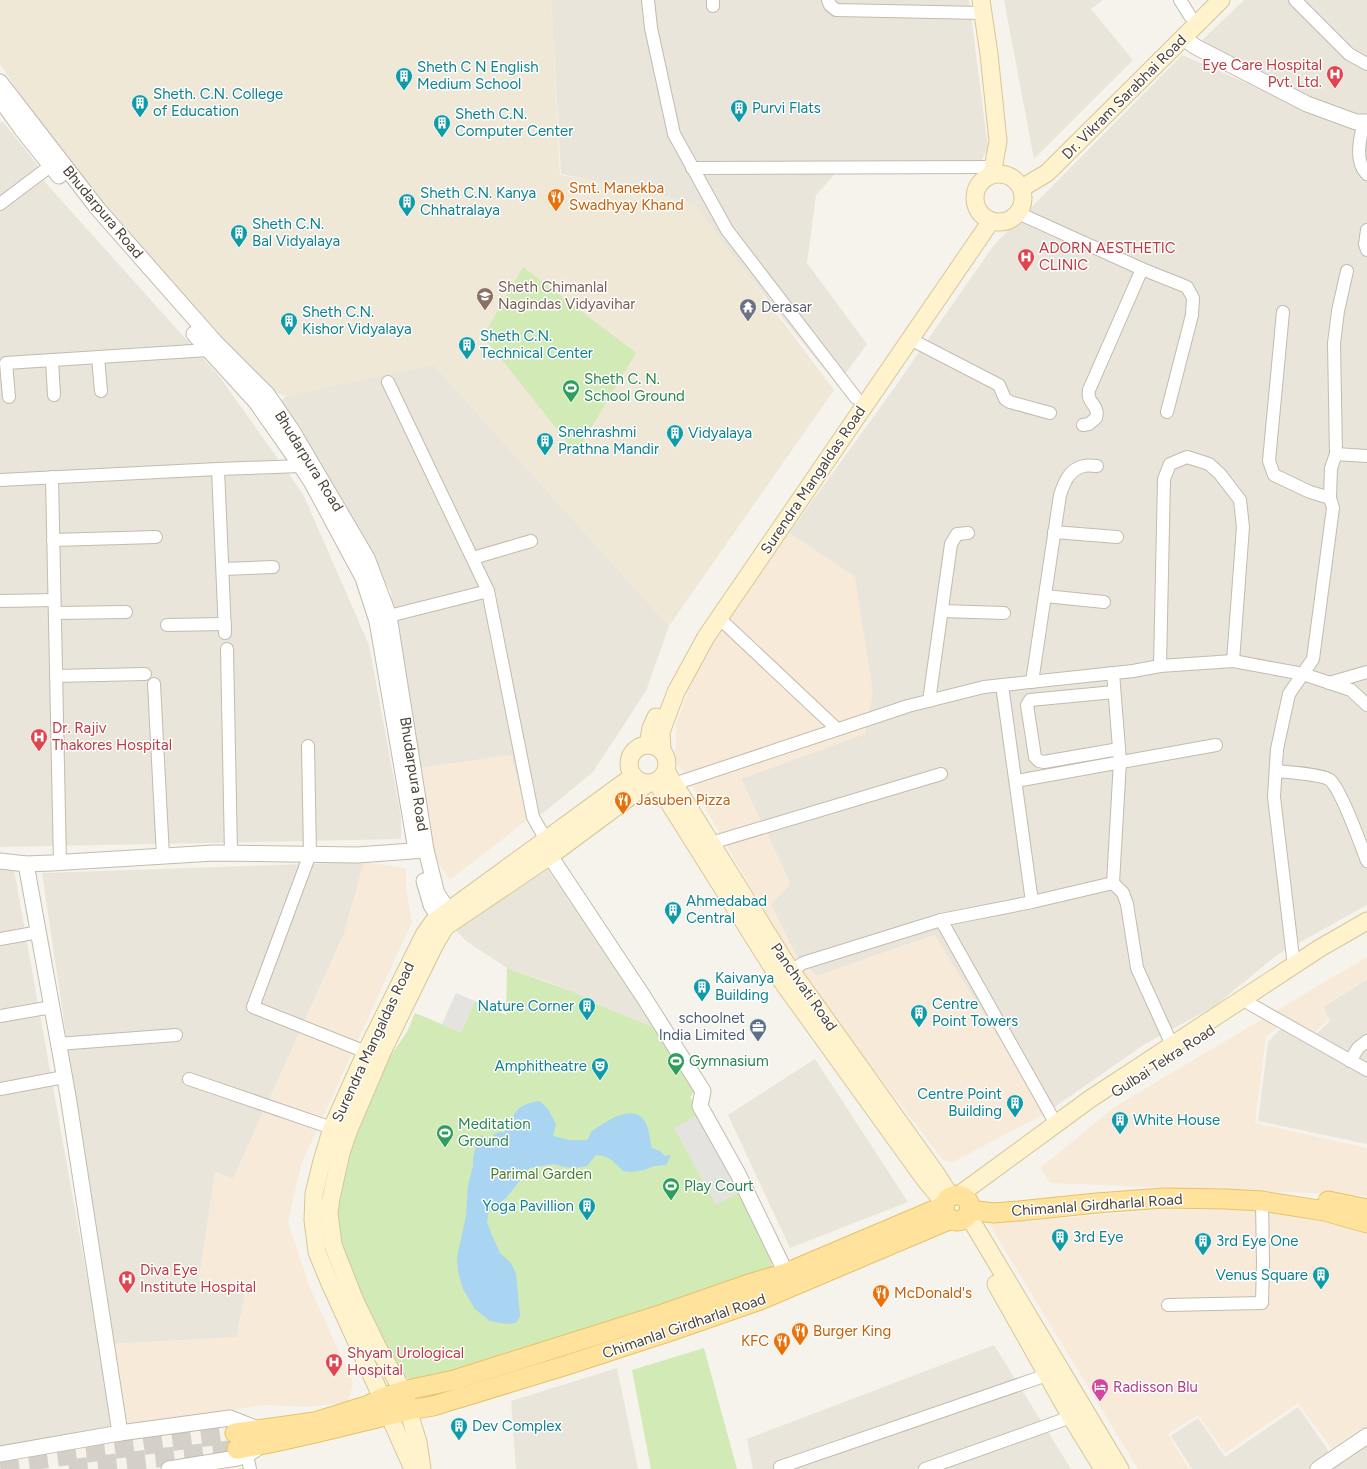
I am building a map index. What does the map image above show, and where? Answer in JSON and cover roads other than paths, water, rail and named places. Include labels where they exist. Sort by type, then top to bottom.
[{"type":"main road","name":"Dr. Vikram Sarabhai Road","points":[[1005,176],[1040,166],[1206,0]]},
{"type":"main road","name":"Dr. Vikram Sarabhai Road","points":[[1005,176],[1047,173],[1221,0]]},
{"type":"main road","points":[[985,4],[999,53],[1008,140],[1005,176],[1023,200],[1018,213],[1013,218],[998,222],[986,218],[977,208],[975,200],[976,192],[979,184],[985,178],[1005,176]]},
{"type":"main road","name":"Surendra Mangaldas Road","points":[[655,748],[651,728],[667,688],[697,631],[856,398],[986,218]]},
{"type":"main road","name":"Surendra Mangaldas Road","points":[[655,748],[676,692],[706,637],[910,338],[986,218]]},
{"type":"main road","points":[[641,747],[655,748],[667,760],[655,779],[630,771],[629,764],[635,750],[641,747]]},
{"type":"main road","name":"Surendra Mangaldas Road","points":[[412,1469],[386,1406],[317,1252],[313,1220],[314,1194],[332,1128],[366,1052],[424,935],[433,922],[447,919],[548,848],[655,779]]},
{"type":"main road","name":"Panchvati Road","points":[[655,779],[711,842],[791,971],[937,1175],[958,1207]]},
{"type":"main road","name":"Panchvati Road","points":[[655,779],[776,973],[923,1177],[958,1207]]},
{"type":"main road","name":"Surendra Mangaldas Road","points":[[403,1391],[378,1348],[355,1301],[340,1264],[333,1245],[330,1226],[331,1198],[341,1153],[360,1104],[383,1050],[447,919]]},
{"type":"main road","name":"Gulbai Tekra Road","points":[[958,1207],[1012,1157],[1090,1099],[1320,948],[1367,921]]},
{"type":"main road","name":"Gulbai Tekra Road","points":[[958,1207],[1081,1115],[1250,1004],[1367,935]]},
{"type":"main road","name":"Chimanlal Girdharlal Road","points":[[386,1406],[403,1391],[454,1380],[660,1315],[752,1283],[786,1273],[958,1207],[1164,1187],[1225,1187],[1282,1193],[1367,1208]]},
{"type":"main road","name":"Chimanlal Girdharlal Road","points":[[386,1406],[408,1410],[433,1406],[567,1366],[704,1320],[760,1300],[929,1230],[958,1207],[994,1213],[1164,1198],[1262,1201],[1325,1211],[1367,1223]]},
{"type":"main road","points":[[958,1207],[1047,1375],[1103,1469]]},
{"type":"main road","points":[[958,1207],[1120,1469]]},
{"type":"main road","points":[[403,1391],[418,1442],[422,1469]]},
{"type":"main road","points":[[242,1452],[262,1438],[369,1405],[386,1406]]},
{"type":"street","points":[[648,0],[651,28],[674,134],[728,230],[856,398]]},
{"type":"street","points":[[828,0],[832,8],[836,10],[985,4]]},
{"type":"street","points":[[1180,0],[1190,16]]},
{"type":"street","points":[[1295,0],[1350,54],[1367,64]]},
{"type":"street","points":[[1183,38],[1196,47],[1307,104],[1356,122],[1366,122],[1359,139],[1360,159],[1364,171],[1367,174]]},
{"type":"street","name":"Bhudarpura Road","points":[[0,82],[102,229],[139,264],[213,347],[306,465],[312,483],[383,618],[431,906],[447,919]]},
{"type":"street","name":"Bhudarpura Road","points":[[0,99],[23,130],[55,162]]},
{"type":"street","points":[[0,204],[55,162]]},
{"type":"street","points":[[692,168],[1005,176]]},
{"type":"street","points":[[1018,213],[1187,287],[1193,298],[1192,315],[1167,412]]},
{"type":"street","points":[[1367,230],[1365,244],[1367,250]]},
{"type":"street","points":[[1083,425],[1089,424],[1096,418],[1097,410],[1089,400],[1089,390],[1142,268]]},
{"type":"street","points":[[1294,966],[1274,797],[1277,749],[1289,694],[1313,659],[1333,508],[1330,498],[1331,468],[1336,454],[1334,343],[1338,311],[1347,271]]},
{"type":"street","points":[[1283,312],[1269,460],[1274,475],[1310,492],[1330,498]]},
{"type":"street","points":[[910,338],[999,385],[1005,399],[1010,402],[1050,413]]},
{"type":"street","points":[[9,397],[6,363],[213,347]]},
{"type":"street","points":[[98,357],[101,391]]},
{"type":"street","points":[[52,360],[54,395]]},
{"type":"street","points":[[388,382],[488,591],[532,817],[548,848],[703,1091],[700,1106],[738,1174],[786,1273]]},
{"type":"street","points":[[1336,454],[1367,456]]},
{"type":"street","points":[[1160,666],[1164,479],[1170,464],[1187,457],[1209,464],[1220,474],[1240,500],[1243,527],[1233,661]]},
{"type":"street","points":[[0,480],[306,465]]},
{"type":"street","points":[[1032,682],[1060,495],[1065,479],[1075,470],[1084,466],[1097,466]]},
{"type":"street","points":[[166,625],[225,628],[218,469]]},
{"type":"street","points":[[52,477],[60,863]]},
{"type":"street","points":[[1054,532],[1117,537]]},
{"type":"street","points":[[929,700],[951,544],[957,534],[968,533]]},
{"type":"street","points":[[53,540],[156,537]]},
{"type":"street","points":[[473,558],[531,541]]},
{"type":"street","points":[[223,569],[273,568]]},
{"type":"street","points":[[383,618],[488,591]]},
{"type":"street","points":[[1045,596],[1104,602]]},
{"type":"street","points":[[0,601],[54,600]]},
{"type":"street","points":[[942,611],[1004,613]]},
{"type":"street","points":[[55,614],[126,612]]},
{"type":"street","points":[[719,618],[837,729]]},
{"type":"street","points":[[228,649],[231,853]]},
{"type":"street","points":[[655,779],[837,729],[929,700],[984,687],[1113,673],[1160,666],[1233,661],[1303,674],[1351,690],[1367,705]]},
{"type":"street","points":[[1329,683],[1367,672]]},
{"type":"street","points":[[1113,673],[1119,755],[1113,883],[1123,893],[1127,904],[1137,968],[1172,1045]]},
{"type":"street","points":[[56,676],[145,674]]},
{"type":"street","points":[[154,684],[163,856]]},
{"type":"street","points":[[1002,685],[1032,902]]},
{"type":"street","points":[[1114,692],[1030,700],[1027,705],[1035,757],[1039,761],[1044,762],[1216,745]]},
{"type":"street","points":[[308,746],[310,854],[253,1006],[366,1052]]},
{"type":"street","points":[[1016,781],[1119,755]]},
{"type":"street","points":[[1276,771],[1318,776],[1330,780],[1338,791],[1367,861]]},
{"type":"street","points":[[711,842],[941,774]]},
{"type":"street","points":[[0,861],[26,864],[231,853],[357,855],[421,850]]},
{"type":"street","points":[[26,864],[64,1078],[120,1433]]},
{"type":"street","points":[[791,971],[803,963],[941,920],[1032,902],[1113,883]]},
{"type":"street","points":[[941,920],[1056,1124]]},
{"type":"street","points":[[0,939],[38,932]]},
{"type":"street","points":[[1250,1004],[1367,1070]]},
{"type":"street","points":[[0,1016],[52,1007]]},
{"type":"street","points":[[58,1044],[176,1035]]},
{"type":"street","points":[[1350,1061],[1358,1048],[1367,1041]]},
{"type":"street","points":[[0,1089],[64,1078]]},
{"type":"street","points":[[189,1079],[332,1128]]},
{"type":"street","points":[[1168,1305],[1262,1303],[1262,1201]]},
{"type":"street","points":[[780,1467],[1047,1375]]},
{"type":"street","points":[[925,1469],[1071,1417]]},
{"type":"street","points":[[0,1454],[120,1433],[230,1418],[262,1438],[242,1452],[237,1458],[169,1469]]},
{"type":"street","points":[[1318,1469],[1367,1436]]},
{"type":"water","points":[[540,1101],[548,1109],[556,1124],[553,1136],[569,1140],[587,1140],[591,1132],[606,1122],[622,1114],[633,1113],[638,1115],[645,1122],[652,1148],[660,1151],[665,1156],[671,1155],[666,1165],[654,1166],[644,1170],[630,1172],[623,1171],[608,1158],[596,1155],[587,1166],[575,1168],[554,1164],[530,1168],[506,1198],[489,1210],[487,1222],[491,1233],[500,1253],[510,1262],[516,1273],[520,1316],[516,1323],[506,1324],[490,1321],[475,1309],[463,1289],[458,1272],[457,1257],[466,1216],[468,1186],[473,1166],[473,1158],[477,1143],[482,1135],[487,1140],[491,1141],[494,1134],[504,1132],[509,1128],[509,1124],[517,1110],[529,1103]]},
{"type":"tunnel","points":[[0,1465],[235,1433]]},
{"type":"tunnel","points":[[69,1469],[237,1449]]},
{"type":"place","name":"Eye Care Hospital Pvt. Ltd.","points":[[1335,89]]},
{"type":"place","name":"Sheth C N English Medium School","points":[[404,91]]},
{"type":"place","name":"Sheth. C.N. College of Education","points":[[140,118]]},
{"type":"place","name":"Purvi Flats","points":[[739,123]]},
{"type":"place","name":"Sheth C.N. Computer Center","points":[[442,138]]},
{"type":"place","name":"Smt. Manekba Swadhyay Khand","points":[[556,212]]},
{"type":"place","name":"Sheth C.N. Kanya Chhatralaya","points":[[407,217]]},
{"type":"place","name":"Sheth C.N. Bal Vidyalaya","points":[[239,248]]},
{"type":"place","name":"ADORN AESTHETIC CLINIC","points":[[1026,272]]},
{"type":"place","name":"Sheth Chimanlal Nagindas Vidyavihar","points":[[485,311]]},
{"type":"place","name":"Derasar","points":[[748,322]]},
{"type":"place","name":"Sheth C.N. Kishor Vidyalaya","points":[[289,336]]},
{"type":"place","name":"Sheth C.N. Technical Center","points":[[467,360]]},
{"type":"place","name":"Sheth C. N. School Ground","points":[[571,403]]},
{"type":"place","name":"Vidyalaya","points":[[675,448]]},
{"type":"place","name":"Snehrashmi Prathna Mandir","points":[[545,456]]},
{"type":"place","name":"Dr. Rajiv Thakores Hospital","points":[[39,752]]},
{"type":"place","name":"Jasuben Pizza","points":[[623,815]]},
{"type":"place","name":"Ahmedabad Central","points":[[673,925]]},
{"type":"place","name":"Kaivanya Building","points":[[702,1002]]},
{"type":"place","name":"Nature Corner","points":[[587,1021]]},
{"type":"place","name":"Centre Point Towers","points":[[919,1028]]},
{"type":"place","name":"schoolnet India Limited","points":[[758,1042]]},
{"type":"place","name":"Gymnasium","points":[[676,1076]]},
{"type":"place","name":"Amphitheatre","points":[[600,1081]]},
{"type":"place","name":"Centre Point Building","points":[[1015,1118]]},
{"type":"place","name":"White House","points":[[1120,1135]]},
{"type":"place","name":"Meditation Ground","points":[[445,1148]]},
{"type":"place","name":"Play Court","points":[[671,1201]]},
{"type":"place","name":"Yoga Pavillion","points":[[587,1221]]},
{"type":"place","name":"3rd Eye","points":[[1060,1252]]},
{"type":"place","name":"3rd Eye One","points":[[1203,1256]]},
{"type":"place","name":"Venus Square","points":[[1321,1290]]},
{"type":"place","name":"Diva Eye Institute Hospital","points":[[127,1294]]},
{"type":"place","name":"McDonald's","points":[[881,1308]]},
{"type":"place","name":"Burger King","points":[[800,1346]]},
{"type":"place","name":"KFC","points":[[782,1356]]},
{"type":"place","name":"Shyam Urological Hospital","points":[[334,1377]]},
{"type":"place","name":"Radisson Blu","points":[[1100,1402]]},
{"type":"place","name":"Dev Complex","points":[[459,1441]]},
{"type":"park label","name":"Parimal Garden","points":[[541,1174]]}]
